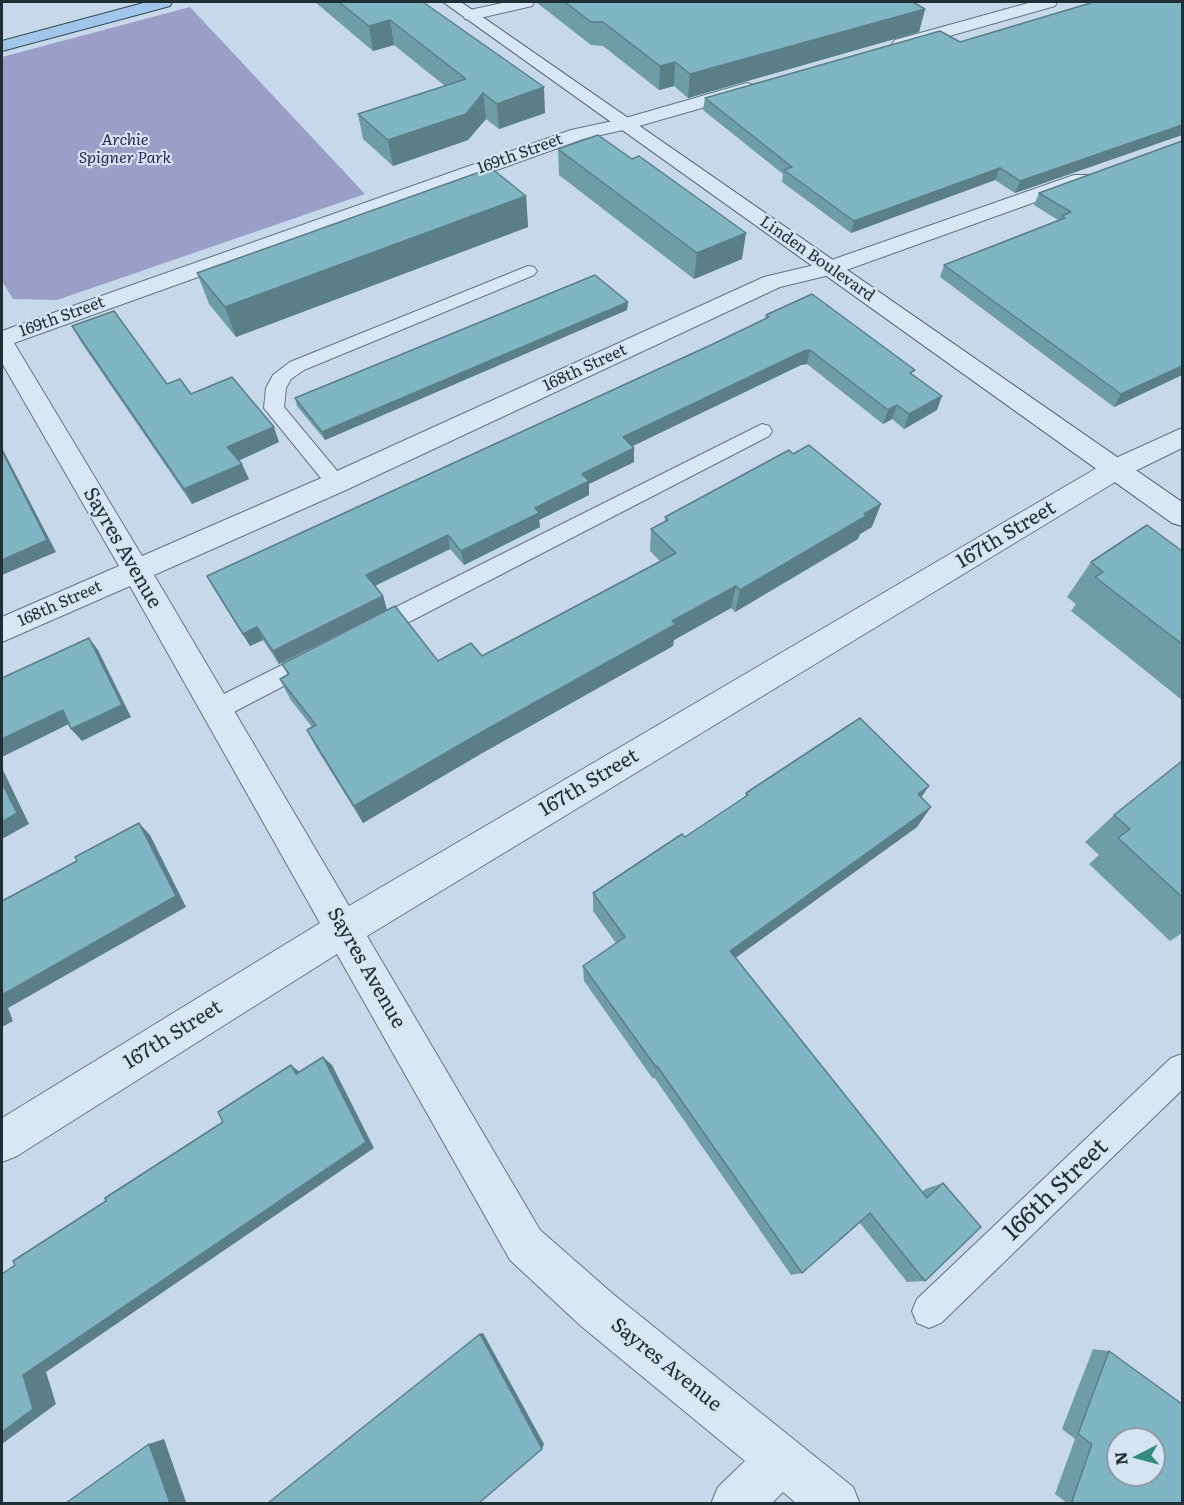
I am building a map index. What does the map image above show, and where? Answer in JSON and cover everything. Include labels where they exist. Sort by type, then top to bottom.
[{"type":"main road","points":[[2,46],[164,2]]},
{"type":"street","name":"Linden Boulevard","points":[[451,2],[1182,516]]},
{"type":"street","points":[[471,15],[526,2]]},
{"type":"street","points":[[877,51],[1049,2]]},
{"type":"street","name":"169th Street","points":[[2,339],[578,134],[625,124],[763,84]]},
{"type":"street","name":"168th Street","points":[[2,630],[336,483],[772,282],[830,268],[1106,170]]},
{"type":"street","name":"Sayres Avenue","points":[[2,344],[217,709],[525,1245],[597,1310],[836,1503]]},
{"type":"street","name":"167th Street","points":[[2,1141],[344,929],[1116,469],[1182,437]]},
{"type":"street","points":[[735,1503],[783,1458]]},
{"type":"lane","points":[[336,483],[274,408],[276,388],[283,375],[297,366],[528,271]]},
{"type":"lane","points":[[353,640],[762,431]]},
{"type":"lane","points":[[217,709],[332,650]]},
{"type":"lane","name":"166th Street","points":[[929,1311],[1182,1068]]},
{"type":"green space","name":"Archie Spigner Park","points":[[190,7],[365,194],[57,300],[13,299],[2,281],[2,57]]},
{"type":"building","points":[[339,2],[423,2],[544,87],[497,104],[483,93],[466,114],[388,140],[358,114],[466,79],[390,20],[369,26]]},
{"type":"building","points":[[565,2],[913,2],[925,9],[690,74],[675,62],[660,66],[603,22],[591,22]]},
{"type":"building","points":[[1094,2],[1182,2],[1182,125],[1020,181],[1000,168],[854,221],[784,170],[792,167],[705,98],[940,31],[960,42]]},
{"type":"building","points":[[598,135],[632,159],[639,156],[746,233],[697,253],[558,149]]},
{"type":"building","points":[[1182,141],[1182,366],[1121,394],[944,265],[1065,218],[1062,216],[1071,212],[1039,193]]},
{"type":"building","points":[[491,168],[526,196],[225,307],[197,273]]},
{"type":"building","points":[[595,275],[628,302],[322,432],[295,398]]},
{"type":"building","points":[[812,294],[915,370],[910,373],[942,396],[909,414],[897,405],[888,410],[810,350],[804,351],[623,437],[634,448],[582,474],[589,481],[535,508],[539,513],[461,551],[448,535],[366,575],[383,596],[273,651],[257,627],[243,634],[207,576],[713,344],[769,317],[766,315]]},
{"type":"building","points":[[114,311],[167,384],[180,379],[191,394],[232,377],[274,427],[227,447],[242,464],[184,489],[72,326]]},
{"type":"building","points":[[809,445],[881,504],[864,514],[866,516],[740,590],[736,586],[672,621],[676,624],[354,806],[307,730],[316,725],[280,679],[289,674],[282,664],[395,606],[438,661],[471,643],[482,656],[676,553],[651,529],[668,520],[665,517],[789,450],[793,454]]},
{"type":"building","points":[[2,451],[47,540],[2,560]]},
{"type":"building","points":[[1147,525],[1182,551],[1182,644],[1095,577],[1103,572],[1091,562]]},
{"type":"building","points":[[89,638],[122,705],[71,729],[63,710],[2,739],[2,678]]},
{"type":"building","points":[[860,718],[929,786],[918,794],[931,807],[730,951],[927,1198],[943,1183],[981,1227],[925,1281],[870,1213],[802,1273],[657,1066],[583,966],[625,937],[593,893],[682,834],[685,837],[748,795],[746,793]]},
{"type":"building","points":[[1182,761],[1182,897],[1118,838],[1130,829],[1114,815]]},
{"type":"building","points":[[2,783],[17,813],[2,822]]},
{"type":"building","points":[[139,823],[176,896],[2,995],[2,901],[77,861],[75,857]]},
{"type":"building","points":[[323,1057],[366,1142],[23,1375],[33,1409],[2,1432],[2,1274],[15,1265],[13,1261],[223,1122],[218,1112],[291,1065],[296,1074]]},
{"type":"building","points":[[480,1334],[542,1449],[479,1503],[268,1503]]},
{"type":"building","points":[[1109,1351],[1182,1404],[1182,1503],[1074,1503],[1072,1501],[1092,1444],[1078,1434]]},
{"type":"building","points":[[149,1444],[170,1503],[66,1503]]}]
